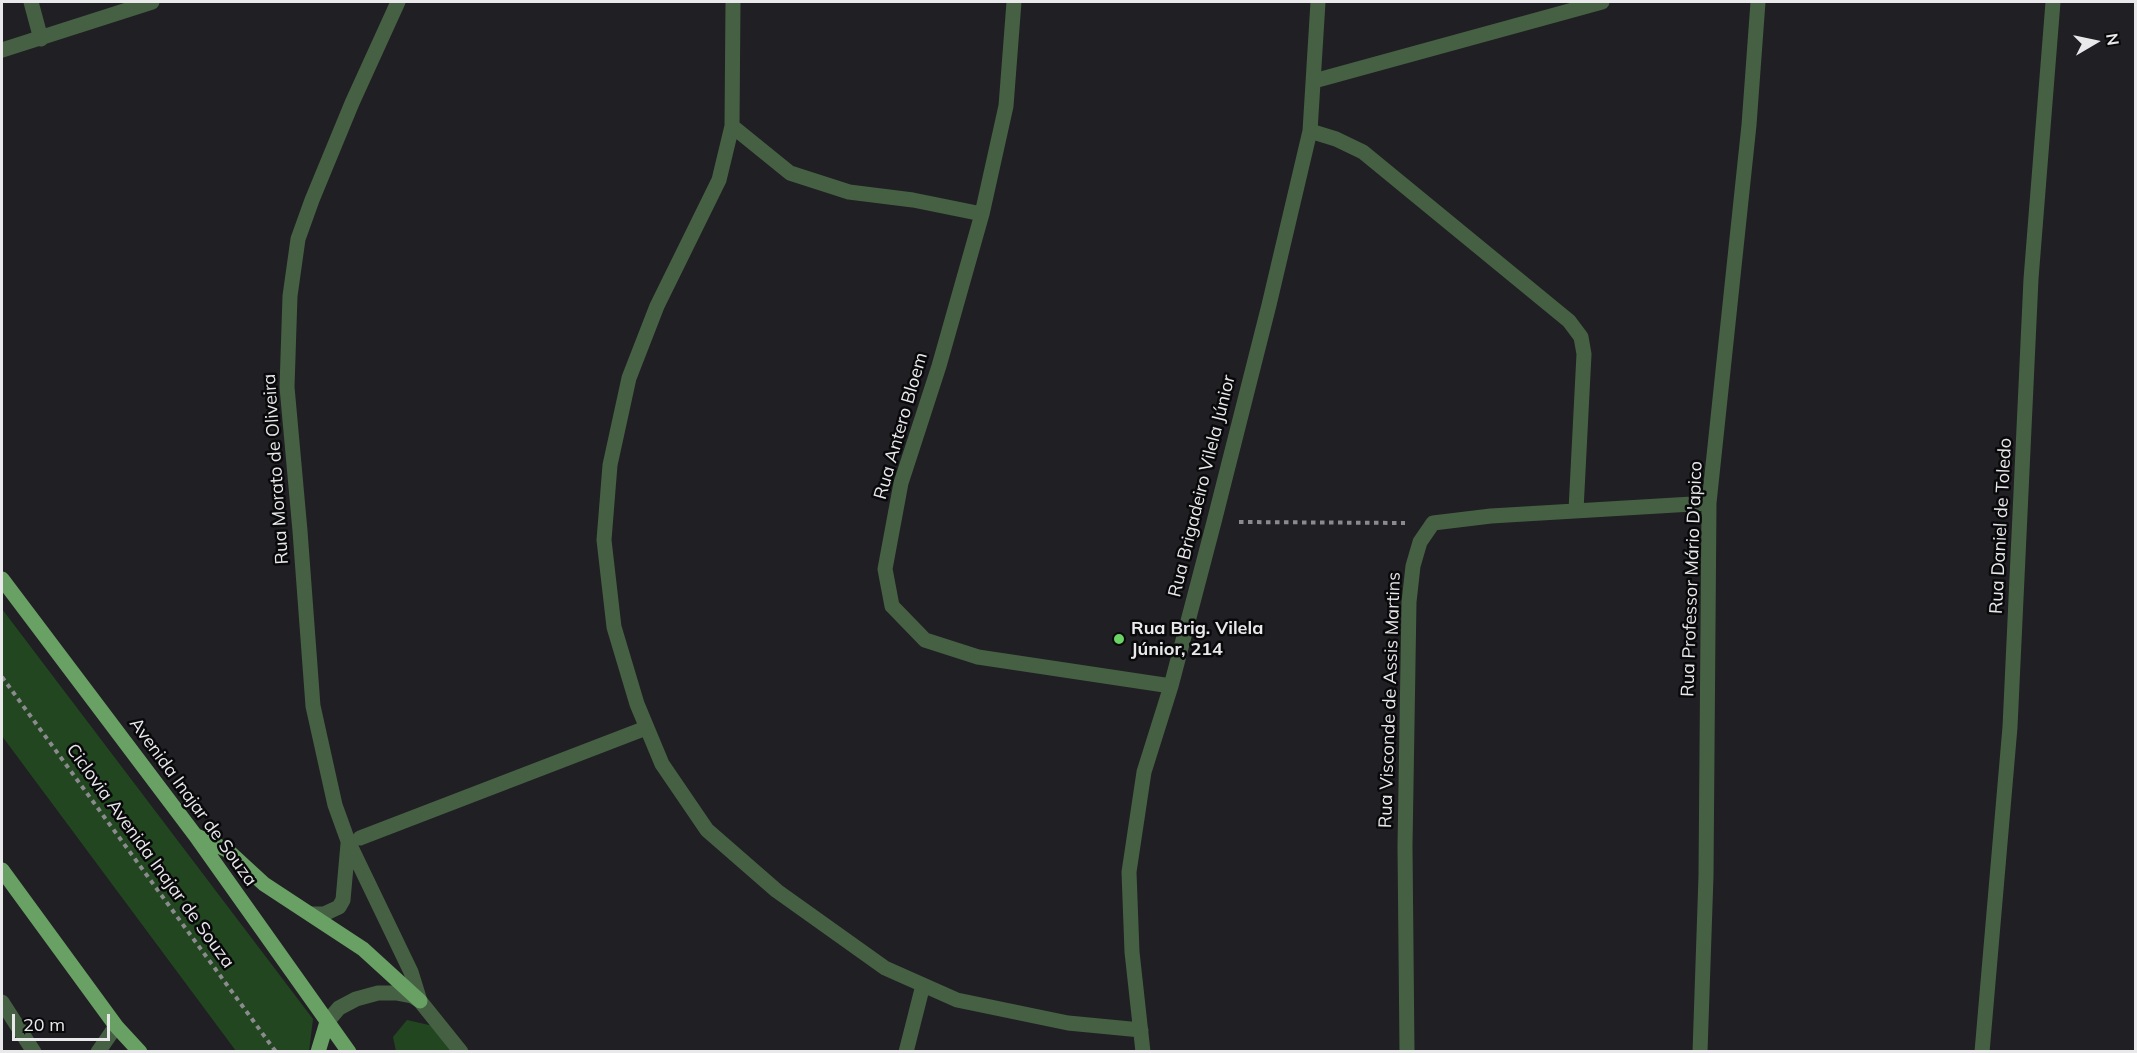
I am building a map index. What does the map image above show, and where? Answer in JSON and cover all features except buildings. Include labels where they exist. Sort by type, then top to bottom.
[{"type":"main road","name":"Avenida Inajar de Souza","points":[[2,579],[195,835],[349,1052]]},
{"type":"main road","points":[[195,835],[227,850],[264,884],[363,949],[420,1001]]},
{"type":"main road","points":[[2,870],[116,1026],[140,1052]]},
{"type":"main road","points":[[318,1052],[327,1022]]},
{"type":"street","points":[[31,2],[41,39]]},
{"type":"street","points":[[2,50],[152,2]]},
{"type":"street","name":"Rua Morato de Oliveira","points":[[398,2],[352,103],[298,239],[290,297],[286,387],[300,531],[313,706],[335,805],[354,839],[411,972],[420,1001],[461,1052]]},
{"type":"street","points":[[733,2],[732,126],[719,180],[657,306],[629,378],[610,465],[604,540],[614,627],[646,728],[662,764],[707,830],[777,891],[885,968],[957,1000],[1068,1023],[1141,1030]]},
{"type":"street","name":"Rua Antero Bloem","points":[[1014,2],[1006,106],[982,214],[939,366],[901,483],[885,569],[892,606],[925,640],[978,657],[1171,686]]},
{"type":"street","name":"Rua Brigadeiro Vilela Júnior","points":[[1143,1052],[1132,952],[1129,872],[1144,772],[1171,686],[1214,522],[1310,131],[1318,2]]},
{"type":"street","points":[[1314,81],[1602,2]]},
{"type":"street","name":"Rua Professor Mário D'apico","points":[[1700,1052],[1706,876],[1709,503],[1749,125],[1758,2]]},
{"type":"street","name":"Rua Daniel de Toledo","points":[[1982,1052],[2010,727],[2031,279],[2053,2]]},
{"type":"street","points":[[732,126],[790,172],[849,192],[913,200],[982,214]]},
{"type":"street","points":[[1310,131],[1336,139],[1363,152],[1569,321],[1575,329],[1581,338],[1584,354],[1576,510]]},
{"type":"street","points":[[1433,523],[1491,516],[1709,503]]},
{"type":"street","name":"Rua Visconde de Assis Martins","points":[[1407,1052],[1406,846],[1409,602],[1413,566],[1420,542],[1433,523]]},
{"type":"street","points":[[354,839],[646,728]]},
{"type":"street","name":"Rua Morato de Oliveira","points":[[311,914],[324,914],[339,907],[343,900],[354,839]]},
{"type":"street","points":[[906,1052],[923,985]]},
{"type":"street","points":[[327,1022],[339,1008],[356,999],[378,993],[412,996],[420,1001]]},
{"type":"street","points":[[2,1002],[34,1052]]},
{"type":"street","points":[[98,1052],[116,1026]]},
{"type":"path","points":[[1214,522],[1433,523]]},
{"type":"path","name":"Ciclovia Avenida Inajar de Souza","points":[[2,677],[276,1052]]},
{"type":"green space","points":[[2,609],[313,1019],[309,1051],[236,1051],[2,736]]},
{"type":"green space","points":[[407,1020],[442,1028],[464,1051],[396,1051],[393,1037]]},
{"type":"place","name":"Rua Brig. Vilela Júnior, 214","points":[[1119,639]]}]
